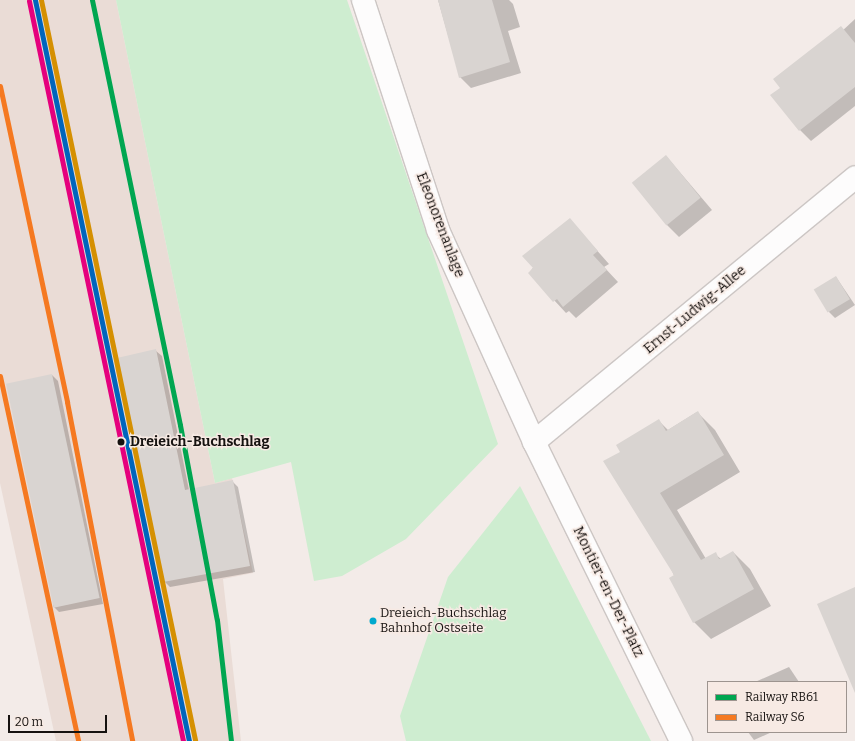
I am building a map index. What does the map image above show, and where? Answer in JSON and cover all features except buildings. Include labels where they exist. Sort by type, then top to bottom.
[{"type":"street","name":"Eleonorenanlage","points":[[364,0],[438,230],[534,442]]},
{"type":"street","name":"Ernst-Ludwig-Allee","points":[[534,442],[855,178]]},
{"type":"street","name":"Montier-en-Der-Platz","points":[[534,442],[682,741]]},
{"type":"shaded area","points":[[0,0],[116,0],[215,483],[232,478],[253,573],[223,579],[241,741],[56,741],[0,483]]},
{"type":"green space","points":[[116,0],[347,0],[498,444],[406,539],[342,576],[314,581],[291,462],[215,483]]},
{"type":"green space","points":[[520,486],[651,741],[406,741],[400,716],[448,577]]},
{"type":"rail line","name":"RB61","points":[[92,0],[180,425],[217,620],[231,741]]},
{"type":"rail line","name":"S6","points":[[0,86],[67,402],[132,741]]},
{"type":"rail line","name":"S6","points":[[0,376],[78,741]]},
{"type":"transit line","points":[[35,0],[189,741]]},
{"type":"transit line","points":[[41,0],[195,740]]},
{"type":"transit line","points":[[29,1],[183,741]]},
{"type":"place","name":"Dreieich-Buchschlag","points":[[121,442]]},
{"type":"place","name":"Dreieich-Buchschlag Bahnhof Ostseite","points":[[373,621]]}]
